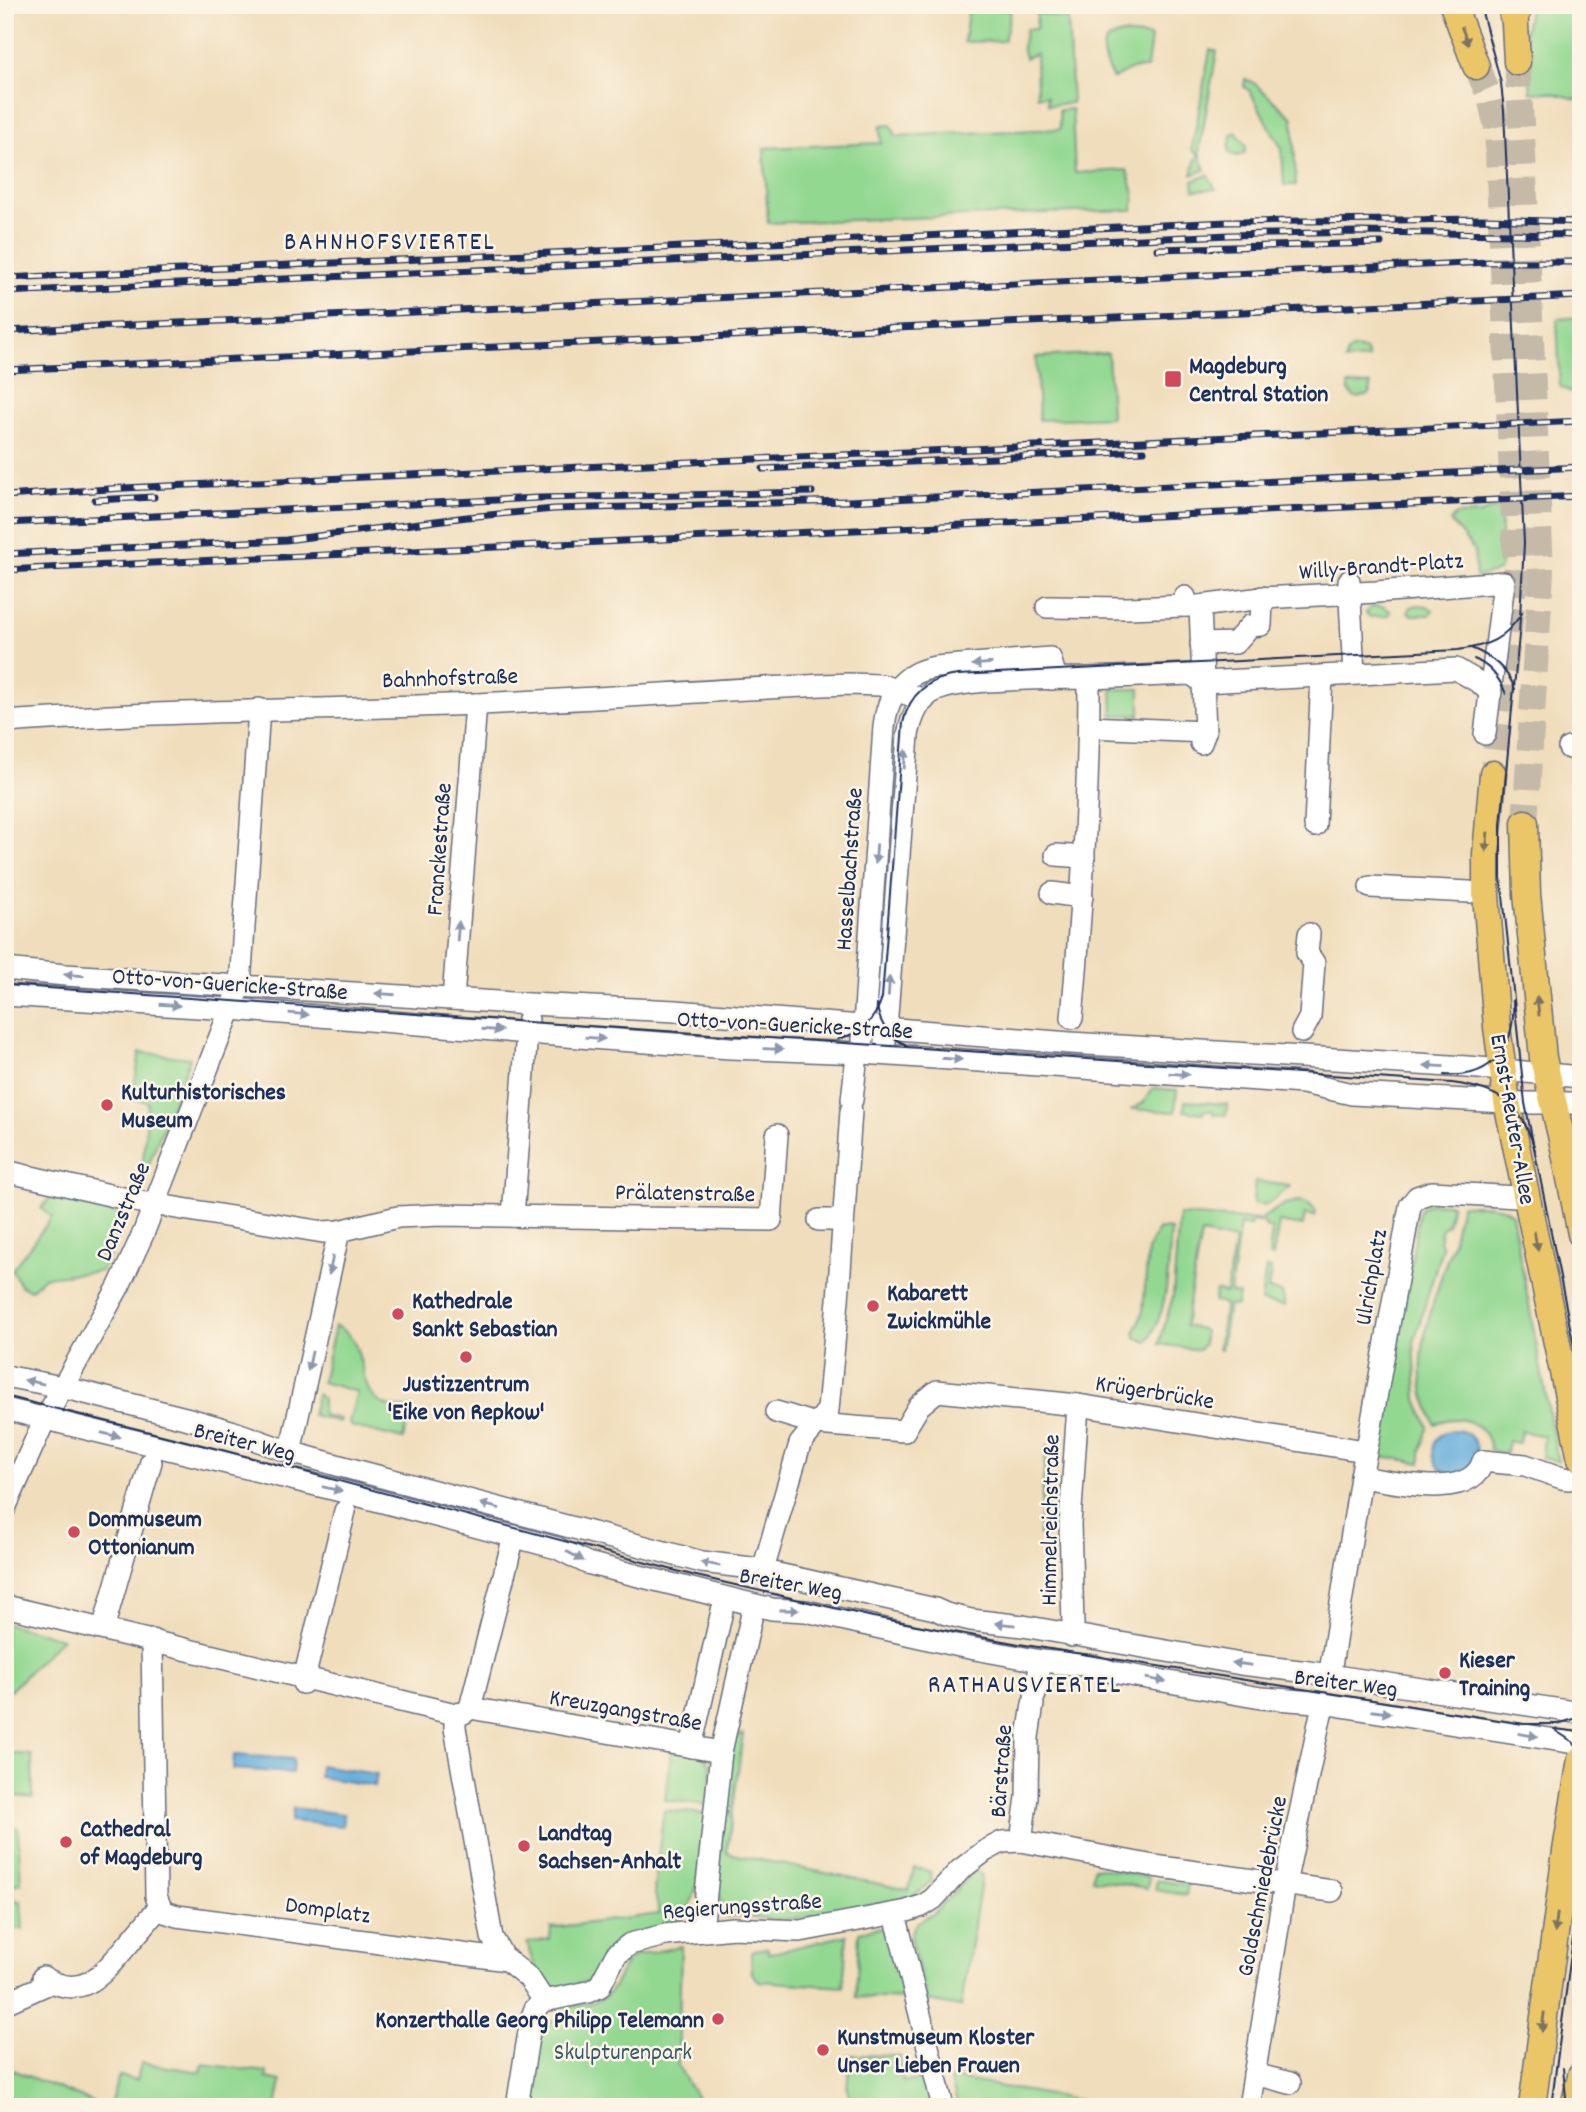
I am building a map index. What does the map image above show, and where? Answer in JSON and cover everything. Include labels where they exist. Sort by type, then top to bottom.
[{"type":"main road","points":[[1453,5],[1476,66]]},
{"type":"main road","points":[[1516,8],[1517,62]]},
{"type":"main road","name":"Ernst-Reuter-Allee","points":[[1493,774],[1486,854],[1486,895],[1503,1070],[1575,1469]]},
{"type":"main road","name":"Ernst-Reuter-Allee","points":[[1525,823],[1527,894],[1543,1058],[1581,1234]]},
{"type":"main road","points":[[1532,2107],[1581,1759]]},
{"type":"main road","points":[[1574,2107],[1581,2075]]},
{"type":"street","name":"Willy-Brandt-Platz","points":[[1047,607],[1127,608],[1346,588],[1504,583],[1491,693]]},
{"type":"street","points":[[1346,588],[1352,657]]},
{"type":"street","points":[[1203,682],[1240,660],[1250,626],[1262,625],[1258,598]]},
{"type":"street","points":[[1089,727],[1203,738],[1201,643],[1190,603]]},
{"type":"street","points":[[1201,643],[1240,660],[1322,676],[1352,657],[1456,669],[1491,693],[1485,734]]},
{"type":"street","points":[[895,691],[906,679],[930,668],[1050,658],[1054,671],[1052,679]]},
{"type":"street","points":[[924,700],[937,690],[954,686],[1052,679],[1191,674],[1203,682]]},
{"type":"street","points":[[1315,827],[1322,676]]},
{"type":"street","points":[[1072,1018],[1086,876],[1089,678]]},
{"type":"street","name":"Bahnhofstraße","points":[[5,722],[259,709],[476,704],[847,684],[881,685],[924,700]]},
{"type":"street","name":"Hasselbachstraße","points":[[765,1563],[800,1444],[828,1410],[844,1300],[843,1220],[851,1106],[864,1027],[885,718],[895,691]]},
{"type":"street","name":"Hasselbachstraße","points":[[884,1054],[906,743],[912,719],[924,700]]},
{"type":"street","name":"Franckestraße","points":[[453,999],[476,704]]},
{"type":"street","name":"Danzstraße","points":[[5,1508],[45,1419],[119,1286],[155,1204],[240,985],[259,709]]},
{"type":"street","points":[[1056,855],[1086,876]]},
{"type":"street","points":[[1052,893],[1086,876]]},
{"type":"street","points":[[1370,887],[1470,892]]},
{"type":"street","points":[[1302,1032],[1310,1017],[1314,962],[1307,953],[1308,934]]},
{"type":"street","name":"Otto-von-Guericke-Straße","points":[[5,969],[65,975],[697,1013],[1056,1042],[1581,1077]]},
{"type":"street","name":"Otto-von-Guericke-Straße","points":[[5,995],[231,1009],[859,1058],[884,1054],[1303,1083],[1352,1094],[1581,1103]]},
{"type":"street","points":[[5,1171],[155,1204],[318,1232],[339,1231],[409,1216],[513,1216],[529,1004]]},
{"type":"street","points":[[1503,1070],[1522,1078],[1553,1103]]},
{"type":"street","name":"Prälatenstraße","points":[[513,1216],[771,1220],[777,1135]]},
{"type":"street","name":"Ulrichplatz","points":[[1331,1666],[1365,1451],[1410,1206],[1417,1197],[1432,1192],[1526,1196]]},
{"type":"street","points":[[819,1220],[843,1220]]},
{"type":"street","points":[[290,1452],[339,1231]]},
{"type":"street","name":"Breiter Weg","points":[[5,1376],[62,1387],[231,1431],[290,1452],[702,1562],[751,1569],[935,1609],[971,1620],[1023,1626],[1241,1664],[1581,1713]]},
{"type":"street","name":"Krügerbrücke","points":[[816,1424],[904,1431],[919,1406],[937,1391],[1078,1405],[1365,1451]]},
{"type":"street","name":"Himmelreichstraße","points":[[1072,1636],[1070,1524],[1078,1405]]},
{"type":"street","name":"Breiter Weg","points":[[5,1409],[514,1536],[557,1548],[587,1563],[772,1609],[806,1611],[964,1647],[1041,1661],[1095,1666],[1112,1672],[1261,1698],[1316,1702],[1581,1744]]},
{"type":"street","points":[[776,1412],[816,1424]]},
{"type":"street","points":[[1361,1477],[1447,1487],[1472,1477],[1479,1471],[1483,1461],[1525,1465],[1562,1478],[1575,1469]]},
{"type":"street","points":[[103,1629],[151,1462]]},
{"type":"street","points":[[304,1680],[345,1511]]},
{"type":"street","points":[[514,1536],[463,1711],[455,1728],[491,1933],[495,1945],[506,1960],[529,1978],[544,2001],[535,2009],[531,2019],[517,2107]]},
{"type":"street","points":[[5,1606],[152,1640],[304,1680],[463,1711]]},
{"type":"street","points":[[691,1747],[699,1676],[722,1611]]},
{"type":"street","points":[[721,1752],[752,1615]]},
{"type":"street","points":[[5,2003],[47,1979],[61,1986],[72,1986],[99,1978],[159,1907],[156,1896],[152,1640]]},
{"type":"street","name":"Bärstraße","points":[[1021,1841],[1027,1797],[1028,1737],[1041,1661]]},
{"type":"street","points":[[699,1676],[737,1682]]},
{"type":"street","name":"Goldschmiedebrücke","points":[[1249,2107],[1285,1884],[1322,1709]]},
{"type":"street","name":"Kreuzgangstraße","points":[[463,1711],[721,1752],[702,1931]]},
{"type":"street","name":"Regierungsstraße","points":[[544,2001],[588,1992],[599,1987],[620,1951],[628,1945],[665,1935],[750,1928],[800,1931],[895,1914],[926,1903],[968,1863],[1002,1842],[1021,1841],[1198,1872],[1332,1891]]},
{"type":"street","name":"Domplatz","points":[[159,1907],[177,1916],[506,1960]]},
{"type":"street","points":[[895,1914],[943,2107]]},
{"type":"street","points":[[1254,2074],[1290,2083]]},
{"type":"green space","points":[[969,5],[1011,11],[1004,41],[964,42]]},
{"type":"green space","points":[[1530,5],[1581,5],[1581,100],[1548,92],[1531,93],[1525,30]]},
{"type":"green space","points":[[1037,13],[1068,19],[1072,103],[1048,105],[1047,96],[1037,96],[1036,54],[1025,58],[1022,47],[1026,29],[1036,29]]},
{"type":"green space","points":[[1122,34],[1151,37],[1147,68],[1132,69],[1113,79],[1104,58],[1104,46],[1113,37]]},
{"type":"green space","points":[[1210,50],[1217,51],[1199,151],[1205,170],[1192,175],[1196,158],[1199,157],[1192,149]]},
{"type":"green space","points":[[1245,79],[1254,83],[1293,118],[1296,185],[1284,185],[1282,149],[1249,90],[1244,87]]},
{"type":"green space","points":[[1072,109],[1075,173],[1127,170],[1134,193],[1133,210],[768,223],[764,148],[881,143],[880,126],[891,125],[896,136],[1060,129],[1059,110]]},
{"type":"green space","points":[[1236,132],[1246,146],[1244,154],[1237,156],[1229,150],[1231,135]]},
{"type":"green space","points":[[1208,175],[1216,189],[1194,190],[1193,181]]},
{"type":"green space","points":[[1580,317],[1581,393],[1571,393],[1560,386],[1557,319]]},
{"type":"green space","points":[[1354,348],[1365,350],[1369,359],[1345,361],[1348,352]]},
{"type":"green space","points":[[1108,353],[1111,417],[1039,420],[1036,357]]},
{"type":"green space","points":[[1371,384],[1370,393],[1366,396],[1355,398],[1348,390],[1348,385]]},
{"type":"green space","points":[[1501,509],[1501,566],[1499,571],[1476,577],[1474,550],[1450,521],[1456,515],[1482,514],[1487,510]]},
{"type":"green space","points":[[1417,605],[1433,610],[1430,615],[1412,615],[1408,612],[1411,607]]},
{"type":"green space","points":[[1374,606],[1385,607],[1391,612],[1388,616],[1370,617],[1366,613]]},
{"type":"green space","points":[[1112,689],[1140,689],[1140,715],[1113,715]]},
{"type":"green space","points":[[140,1052],[190,1058],[141,1184],[148,1102],[132,1099]]},
{"type":"green space","points":[[1153,1088],[1177,1090],[1175,1112],[1132,1109],[1144,1102]]},
{"type":"green space","points":[[1185,1101],[1227,1104],[1226,1115],[1203,1110],[1203,1113],[1184,1111]]},
{"type":"green space","points":[[1255,1181],[1290,1186],[1267,1205],[1253,1203]]},
{"type":"green space","points":[[50,1198],[120,1214],[120,1236],[101,1271],[44,1277],[31,1290],[21,1286],[12,1270],[52,1217],[41,1208]]},
{"type":"green space","points":[[1300,1201],[1311,1206],[1316,1212],[1315,1216],[1305,1214],[1303,1226],[1279,1222],[1273,1257],[1269,1256],[1272,1229],[1265,1227],[1265,1223],[1252,1221],[1250,1226],[1240,1224],[1230,1293],[1239,1295],[1237,1306],[1228,1305],[1221,1350],[1218,1350],[1225,1304],[1214,1302],[1216,1291],[1226,1293],[1235,1240],[1201,1234],[1185,1326],[1201,1329],[1204,1332],[1204,1344],[1199,1350],[1159,1344],[1173,1296],[1179,1215],[1259,1220],[1285,1204]]},
{"type":"green space","points":[[1429,1203],[1452,1204],[1447,1225],[1442,1228],[1439,1241],[1442,1247],[1414,1342],[1417,1399],[1428,1427],[1421,1451],[1421,1463],[1381,1456],[1419,1212]]},
{"type":"green space","points":[[1461,1205],[1495,1206],[1512,1214],[1558,1461],[1542,1458],[1544,1436],[1521,1431],[1519,1443],[1508,1441],[1506,1453],[1490,1450],[1483,1432],[1477,1426],[1453,1419],[1435,1424],[1428,1407],[1423,1389],[1422,1353],[1434,1299]]},
{"type":"green space","points":[[1158,1229],[1171,1230],[1168,1274],[1160,1317],[1147,1342],[1135,1337],[1135,1332],[1143,1311],[1148,1250]]},
{"type":"green space","points":[[1266,1268],[1271,1269],[1268,1290],[1282,1293],[1285,1306],[1261,1302]]},
{"type":"green space","points":[[335,1326],[348,1334],[356,1346],[368,1388],[376,1400],[390,1407],[411,1408],[403,1439],[350,1426],[357,1392],[322,1382]]},
{"type":"green space","points":[[317,1394],[322,1398],[323,1415],[340,1419],[339,1422],[312,1415]]},
{"type":"green space","points":[[1046,1445],[1051,1446],[1045,1537],[1039,1536]]},
{"type":"green space","points":[[5,1623],[62,1638],[5,1696]]},
{"type":"green space","points":[[743,1734],[727,1853],[909,1890],[914,1868],[930,1871],[932,1882],[912,1897],[822,1916],[782,1920],[725,1917],[722,1914],[716,1864],[728,1743]]},
{"type":"green space","points":[[672,1746],[698,1754],[709,1763],[711,1778],[708,1805],[665,1800]]},
{"type":"green space","points":[[5,1753],[32,1755],[33,1798],[5,1795]]},
{"type":"green space","points":[[664,1810],[707,1814],[700,1873],[691,1903],[674,1923],[628,1936],[593,1980],[556,1989],[536,1969],[527,1943],[550,1939],[551,1928],[659,1914],[654,1888]]},
{"type":"green space","points":[[5,1827],[18,1828],[21,1884],[13,1886],[10,1893],[14,1900],[21,1900],[23,1929],[5,1927]]},
{"type":"green space","points":[[1094,1867],[1149,1877],[1147,1888],[1092,1879]]},
{"type":"green space","points":[[975,1871],[982,1875],[961,2007],[927,2001],[910,1937],[911,1932],[918,1922],[934,1913]]},
{"type":"green space","points":[[1157,1880],[1188,1885],[1186,1895],[1155,1890]]},
{"type":"green space","points":[[883,1929],[888,1935],[905,1999],[856,1997],[859,1932]]},
{"type":"green space","points":[[847,1935],[843,1987],[759,1981],[752,1973],[753,1950],[768,1948],[768,1953],[776,1952]]},
{"type":"green space","name":"Skulpturenpark","points":[[681,1946],[678,2066],[698,2100],[735,2107],[528,2107],[539,2033],[570,2008],[606,1996],[632,1957]]},
{"type":"green space","points":[[850,2055],[900,2056],[903,2082],[928,2079],[934,2107],[852,2107],[847,2089]]},
{"type":"green space","points":[[141,2063],[201,2072],[203,2064],[267,2072],[266,2078],[281,2081],[276,2107],[109,2107],[119,2076],[137,2080]]},
{"type":"green space","points":[[5,2067],[95,2103],[104,2107],[5,2107]]},
{"type":"green space","points":[[953,2078],[1116,2107],[958,2107],[951,2081]]},
{"type":"water","points":[[1455,1430],[1470,1437],[1477,1452],[1470,1467],[1455,1474],[1440,1467],[1433,1452],[1440,1437]]},
{"type":"water","points":[[234,1755],[293,1759],[292,1773],[233,1769]]},
{"type":"water","points":[[320,1765],[377,1774],[375,1786],[319,1777]]},
{"type":"water","points":[[293,1808],[344,1814],[342,1826],[291,1821]]},
{"type":"tunnel","points":[[1517,62],[1541,573],[1525,823]]},
{"type":"tunnel","points":[[1476,66],[1490,97],[1497,128],[1516,567],[1493,774]]},
{"type":"tram line","points":[[1480,5],[1501,83],[1504,111],[1524,543],[1519,635],[1501,825],[1501,877],[1525,1103],[1581,1381]]},
{"type":"tram line","points":[[838,1039],[866,1025],[876,1013],[882,998],[903,723],[915,696],[929,684],[958,675],[1458,650],[1487,644],[1502,636],[1522,613]]},
{"type":"tram line","points":[[1471,648],[1498,664],[1515,689]]},
{"type":"tram line","points":[[1474,659],[1493,673],[1506,694]]},
{"type":"tram line","points":[[5,985],[1452,1083],[1483,1089],[1506,1101],[1523,1121],[1535,1150]]},
{"type":"tram line","points":[[1444,1075],[1461,1075],[1476,1071],[1498,1056],[1510,1032],[1513,1001]]},
{"type":"tram line","points":[[877,1005],[886,1029],[907,1045]]},
{"type":"tram line","points":[[5,1396],[226,1451],[692,1575],[873,1617],[1019,1644],[1523,1724],[1557,1724],[1581,1717]]},
{"type":"tram line","points":[[1554,1729],[1581,1732]]},
{"type":"tram line","points":[[1556,1731],[1573,1742],[1581,1753]]},
{"type":"tram line","points":[[1551,2107],[1581,1877]]},
{"type":"tram line","points":[[1563,2068],[1567,2107]]},
{"type":"railway","points":[[5,278],[1228,222],[1487,219],[1581,222]]},
{"type":"railway","points":[[5,292],[1229,235],[1357,232],[1581,235]]},
{"type":"railway","points":[[1157,249],[1381,243]]},
{"type":"railway","points":[[5,331],[1489,262],[1581,262]]},
{"type":"railway","points":[[5,370],[1581,296]]},
{"type":"railway","points":[[5,496],[124,488],[1581,421]]},
{"type":"railway","points":[[763,469],[1144,451]]},
{"type":"railway","points":[[5,554],[286,540],[554,509],[848,501],[1581,467]]},
{"type":"railway","points":[[5,523],[539,498],[812,492]]},
{"type":"railway","points":[[5,570],[1581,496]]},
{"type":"railway","points":[[95,500],[154,497]]},
{"type":"place","name":"Magdeburg Central Station","points":[[1173,379]]},
{"type":"place","name":"Kulturhistorisches Museum","points":[[107,1105]]},
{"type":"place","name":"Kabarett Zwickmühle","points":[[873,1306]]},
{"type":"place","name":"Kathedrale Sankt Sebastian","points":[[398,1314]]},
{"type":"place","name":"Justizzentrum 'Eike von Repkow'","points":[[466,1357]]},
{"type":"place","name":"Dommuseum Ottonianum","points":[[74,1532]]},
{"type":"place","name":"Kieser Training","points":[[1445,1673]]},
{"type":"place","name":"Cathedral of Magdeburg","points":[[66,1842]]},
{"type":"place","name":"Landtag Sachsen-Anhalt","points":[[524,1846]]},
{"type":"place","name":"Konzerthalle Georg Philipp Telemann","points":[[718,2019]]},
{"type":"place","name":"Kunstmuseum Kloster Unser Lieben Frauen","points":[[823,2050]]},
{"type":"district","name":"BAHNHOFSVIERTEL","points":[[390,240]]},
{"type":"district","name":"RATHAUSVIERTEL","points":[[1025,1683]]}]
